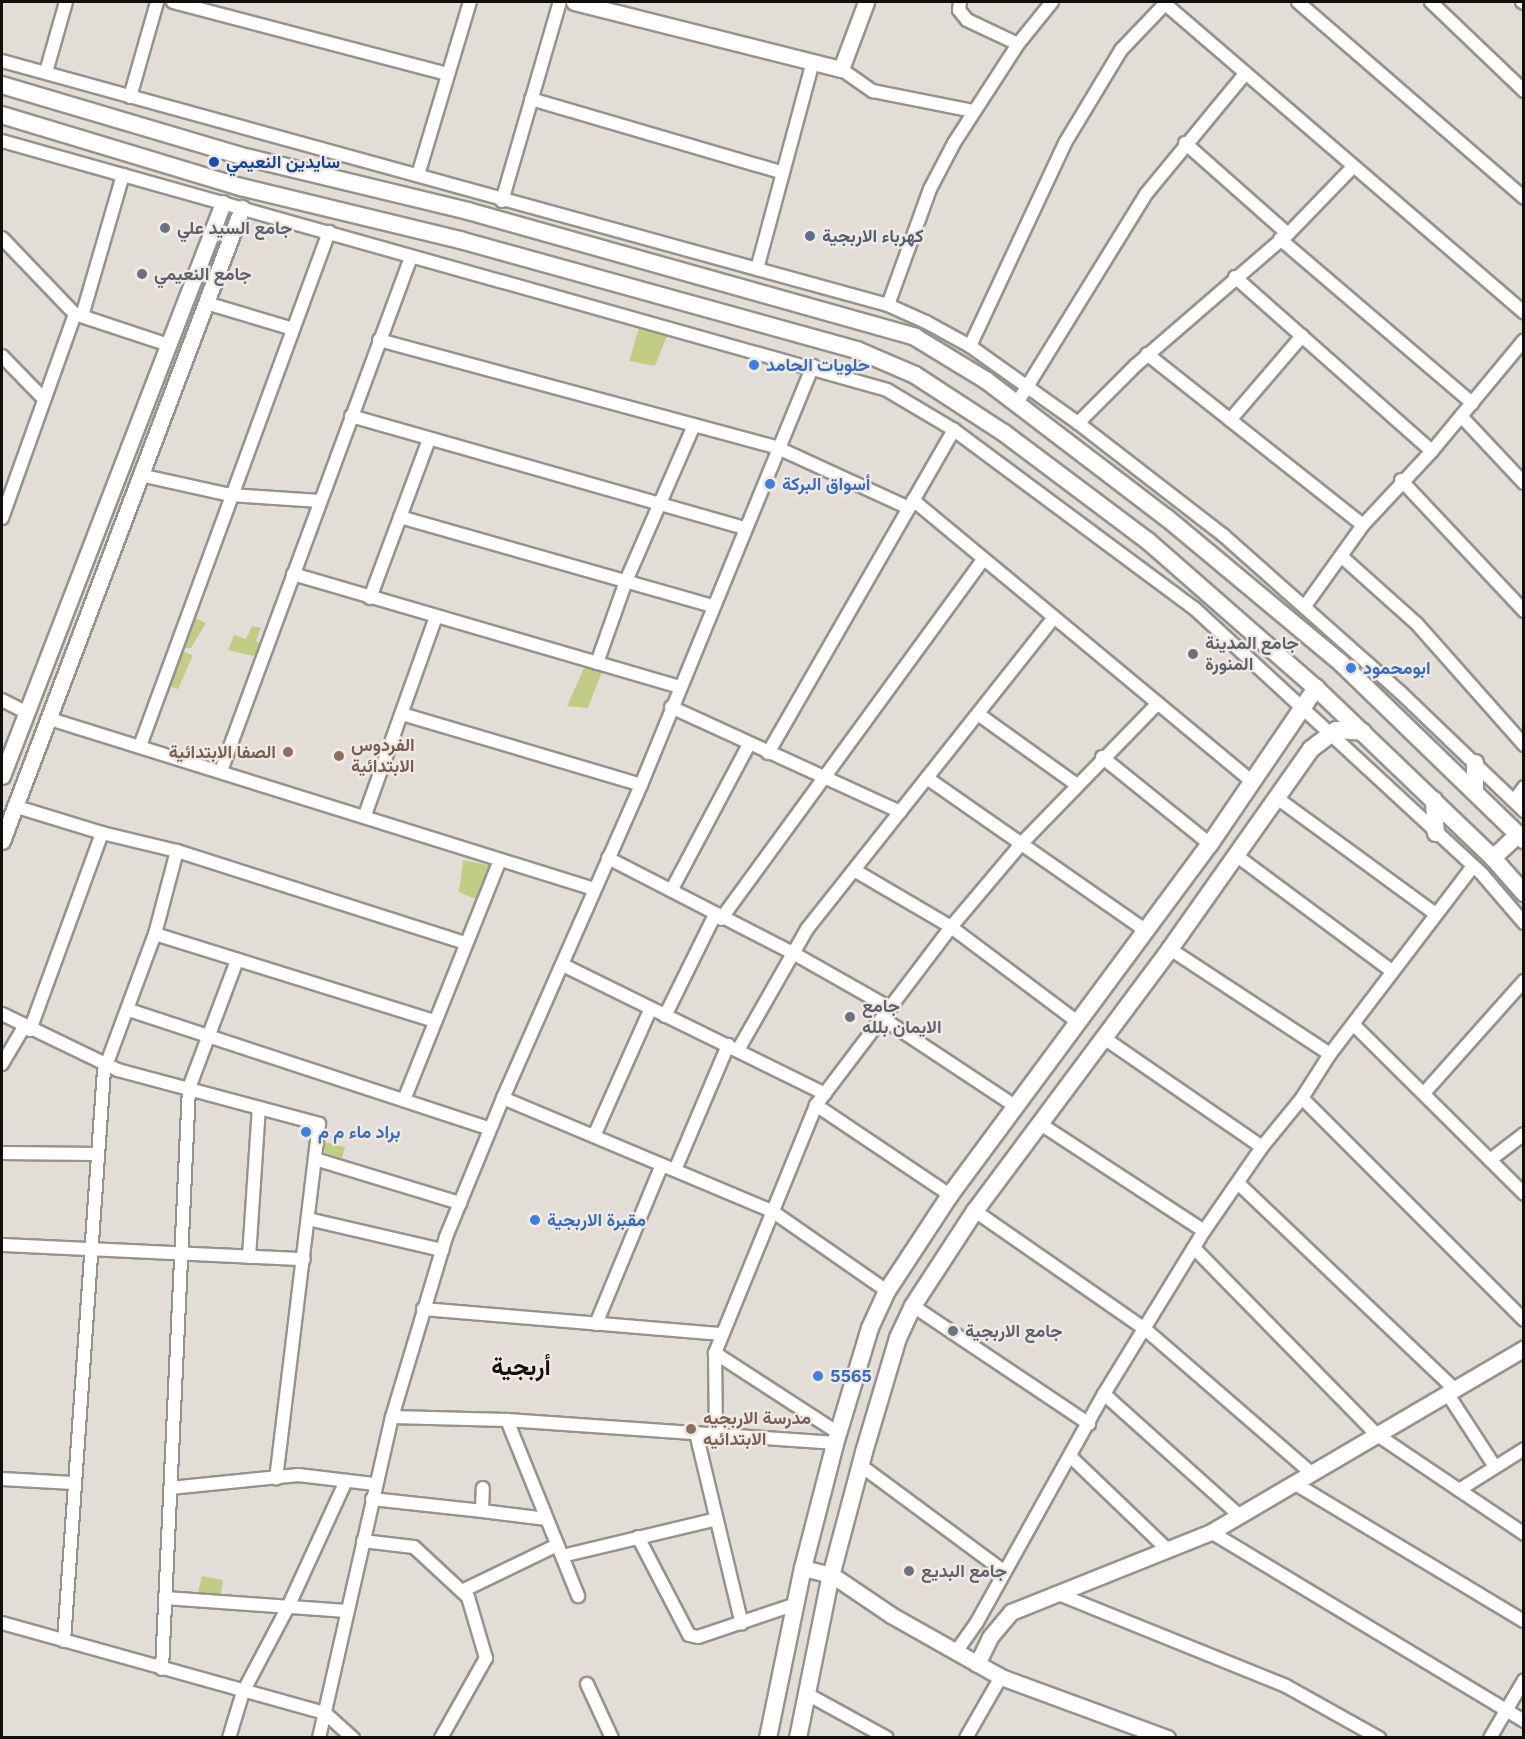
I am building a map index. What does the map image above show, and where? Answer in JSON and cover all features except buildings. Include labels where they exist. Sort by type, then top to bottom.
[{"type":"main road","points":[[2,85],[249,158],[468,211],[915,337],[951,356],[1017,403],[1167,518],[1340,662],[1521,837],[1493,858]]},
{"type":"main road","points":[[2,115],[241,187],[460,240],[857,350],[915,375],[1004,433],[1148,542],[1316,688],[1493,858],[1524,893]]},
{"type":"main road","points":[[768,1737],[803,1568],[837,1438],[870,1328],[887,1291],[950,1195],[1210,844],[1316,688]]},
{"type":"main road","points":[[798,1737],[832,1575],[861,1465],[897,1338],[913,1306],[975,1212],[1170,949],[1311,749],[1329,734],[1348,729],[1363,732]]},
{"type":"main road","points":[[1474,792],[1475,763]]},
{"type":"main road","points":[[1265,765],[1289,782]]},
{"type":"main road","points":[[1434,800],[1436,833]]},
{"type":"street","points":[[46,72],[66,2]]},
{"type":"street","points":[[130,97],[157,2]]},
{"type":"street","points":[[173,2],[447,74]]},
{"type":"street","points":[[417,176],[470,2]]},
{"type":"street","points":[[502,201],[560,2]]},
{"type":"street","points":[[574,2],[841,69],[873,91],[973,111]]},
{"type":"street","points":[[841,69],[866,2]]},
{"type":"street","points":[[960,2],[959,10],[967,20],[1018,44]]},
{"type":"street","points":[[888,305],[930,189],[973,111],[1018,44],[1052,2]]},
{"type":"street","points":[[1299,2],[1524,198]]},
{"type":"street","points":[[1431,2],[1524,91]]},
{"type":"street","points":[[970,346],[1065,143],[1121,50],[1164,3],[1524,312]]},
{"type":"street","points":[[2,60],[502,201],[888,305],[970,346],[1078,423],[1223,535],[1305,606],[1524,811]]},
{"type":"street","points":[[757,269],[781,172],[813,62]]},
{"type":"street","points":[[1017,403],[1146,194],[1185,143],[1245,74]]},
{"type":"street","points":[[531,99],[781,172]]},
{"type":"street","points":[[2,141],[329,232],[411,258],[813,366],[887,390],[954,430],[1194,608],[1473,866],[1524,923]]},
{"type":"street","points":[[1185,143],[1284,237],[1472,403]]},
{"type":"street","points":[[1078,423],[1147,354],[1284,237],[1353,167]]},
{"type":"street","points":[[2,518],[44,399],[78,315],[123,175]]},
{"type":"street","points":[[2,776],[223,203]]},
{"type":"street","points":[[2,841],[242,208]]},
{"type":"street","points":[[140,746],[230,495],[329,232]]},
{"type":"street","points":[[2,238],[78,315],[169,345]]},
{"type":"street","points":[[662,266],[668,245]]},
{"type":"street","points":[[221,771],[411,258]]},
{"type":"street","points":[[1235,277],[1432,452]]},
{"type":"street","points":[[206,303],[293,328]]},
{"type":"street","points":[[1230,420],[1302,336]]},
{"type":"street","points":[[379,340],[778,448],[911,504],[983,560],[1252,782]]},
{"type":"street","points":[[1305,606],[1363,525],[1401,480],[1432,452],[1524,340]]},
{"type":"street","points":[[1147,354],[1363,525]]},
{"type":"street","points":[[2,357],[44,399]]},
{"type":"street","points":[[319,1737],[375,1484],[392,1417],[442,1250],[503,1098],[641,785],[671,707],[813,366]]},
{"type":"street","points":[[351,416],[746,528]]},
{"type":"street","points":[[1461,416],[1524,483]]},
{"type":"street","points":[[597,663],[627,581],[662,505],[694,425]]},
{"type":"street","points":[[768,753],[954,430]]},
{"type":"street","points":[[370,598],[429,439]]},
{"type":"street","points":[[140,475],[230,495],[320,501]]},
{"type":"street","points":[[1401,480],[1524,611]]},
{"type":"street","points":[[2,483],[11,492]]},
{"type":"street","points":[[400,517],[713,606]]},
{"type":"street","points":[[101,521],[121,526]]},
{"type":"street","points":[[1341,556],[1417,624],[1524,745]]},
{"type":"street","points":[[664,1016],[718,917],[824,778],[983,560]]},
{"type":"street","points":[[293,574],[680,687]]},
{"type":"street","points":[[366,815],[436,617]]},
{"type":"street","points":[[675,1170],[733,1047],[793,953],[854,870],[1053,619]]},
{"type":"street","points":[[2,700],[28,712]]},
{"type":"street","points":[[716,1434],[714,1353],[816,1105],[951,927],[1022,843],[1102,757],[1157,704]]},
{"type":"street","points":[[671,707],[900,812]]},
{"type":"street","points":[[402,714],[641,785]]},
{"type":"street","points":[[978,714],[1077,785]]},
{"type":"street","points":[[50,719],[366,815],[594,889]]},
{"type":"street","points":[[672,889],[749,744]]},
{"type":"street","points":[[1102,757],[1210,844]]},
{"type":"street","points":[[927,778],[1146,931]]},
{"type":"street","points":[[1514,801],[1524,787]]},
{"type":"street","points":[[1277,798],[1434,913]]},
{"type":"street","points":[[14,806],[102,833],[177,851],[466,943]]},
{"type":"street","points":[[2,1064],[27,1029],[102,833]]},
{"type":"street","points":[[64,1641],[73,1483],[107,1065],[155,934],[177,851]]},
{"type":"street","points":[[1237,856],[1392,971]]},
{"type":"street","points":[[608,858],[672,889],[718,917],[793,953],[886,1013],[1015,1106]]},
{"type":"street","points":[[404,1100],[500,860]]},
{"type":"street","points":[[956,1652],[977,1622],[1003,1571],[1071,1457],[1104,1394],[1204,1231],[1239,1184],[1262,1146],[1302,1098],[1330,1054],[1354,1025],[1434,913],[1473,866]]},
{"type":"street","points":[[854,870],[951,927],[1079,1023]]},
{"type":"street","points":[[155,934],[435,1021]]},
{"type":"street","points":[[1170,949],[1330,1054]]},
{"type":"street","points":[[162,1669],[189,1088],[237,960]]},
{"type":"street","points":[[563,965],[650,1010],[733,1047],[825,1094]]},
{"type":"street","points":[[1425,1092],[1524,981]]},
{"type":"street","points":[[129,1010],[490,1129]]},
{"type":"street","points":[[594,1137],[650,1010]]},
{"type":"street","points":[[2,1014],[27,1029],[107,1065],[319,1124],[276,1478]]},
{"type":"street","points":[[1354,1025],[1425,1092],[1524,1194]]},
{"type":"street","points":[[1104,1038],[1262,1146]]},
{"type":"street","points":[[503,1098],[772,1211],[887,1291]]},
{"type":"street","points":[[1302,1098],[1524,1320]]},
{"type":"street","points":[[816,1105],[950,1195]]},
{"type":"street","points":[[249,1257],[259,1108]]},
{"type":"street","points":[[1039,1123],[1204,1231]]},
{"type":"street","points":[[1490,1160],[1524,1134]]},
{"type":"street","points":[[2,1153],[98,1154]]},
{"type":"street","points":[[315,1159],[460,1203]]},
{"type":"street","points":[[597,1324],[662,1165]]},
{"type":"street","points":[[1239,1184],[1451,1391],[1495,1467]]},
{"type":"street","points":[[975,1212],[1145,1329],[1311,1473]]},
{"type":"street","points":[[308,1219],[442,1250]]},
{"type":"street","points":[[2,1245],[181,1256],[304,1259]]},
{"type":"street","points":[[1194,1248],[1376,1434],[1524,1534]]},
{"type":"street","points":[[913,1306],[1089,1424]]},
{"type":"street","points":[[423,1309],[722,1334]]},
{"type":"street","points":[[976,1664],[1002,1620],[1056,1593],[1211,1532],[1524,1348]]},
{"type":"street","points":[[714,1353],[837,1438]]},
{"type":"street","points":[[1104,1394],[1239,1515]]},
{"type":"street","points":[[392,1417],[507,1420],[696,1433],[837,1438]]},
{"type":"street","points":[[507,1420],[578,1596]]},
{"type":"street","points":[[696,1433],[742,1624]]},
{"type":"street","points":[[1459,1490],[1524,1449]]},
{"type":"street","points":[[1071,1457],[1167,1549]]},
{"type":"street","points":[[861,1465],[1003,1571]]},
{"type":"street","points":[[170,1488],[298,1475],[375,1484]]},
{"type":"street","points":[[2,1479],[73,1483]]},
{"type":"street","points":[[229,1737],[243,1692],[288,1607],[346,1481]]},
{"type":"street","points":[[1294,1483],[1524,1621]]},
{"type":"street","points":[[482,1511],[483,1488]]},
{"type":"street","points":[[372,1498],[547,1519]]},
{"type":"street","points":[[462,1591],[559,1551],[638,1537],[717,1519]]},
{"type":"street","points":[[1211,1532],[1524,1721]]},
{"type":"street","points":[[638,1537],[689,1635],[698,1637],[796,1604]]},
{"type":"street","points":[[363,1541],[414,1547],[468,1597],[486,1658],[441,1737]]},
{"type":"street","points":[[803,1568],[832,1575],[956,1652],[1001,1677],[1167,1737]]},
{"type":"street","points":[[1056,1593],[1286,1686],[1379,1737]]},
{"type":"street","points":[[165,1598],[347,1611]]},
{"type":"street","points":[[2,1623],[325,1713],[353,1737]]},
{"type":"street","points":[[966,1737],[1001,1677]]},
{"type":"street","points":[[1490,1737],[1524,1680]]},
{"type":"street","points":[[587,1684],[612,1737]]},
{"type":"street","points":[[807,1694],[887,1737]]},
{"type":"green space","points":[[640,325],[669,331],[655,366],[629,361]]},
{"type":"green space","points":[[193,617],[206,623],[191,648],[184,648]]},
{"type":"green space","points":[[252,626],[261,628],[256,640],[260,646],[254,656],[228,650],[234,635],[246,639]]},
{"type":"green space","points":[[179,650],[193,655],[178,689],[166,685]]},
{"type":"green space","points":[[585,666],[603,669],[588,708],[567,706]]},
{"type":"green space","points":[[463,860],[492,866],[478,900],[459,892]]},
{"type":"green space","points":[[324,1142],[345,1147],[342,1158],[325,1153]]},
{"type":"green space","points":[[202,1576],[223,1580],[221,1594],[197,1596]]},
{"type":"place","name":"سايدين النعيمي","points":[[214,162]]},
{"type":"place","name":"جامع السيد علي","points":[[165,228]]},
{"type":"place","name":"كهرباء الاربجية","points":[[810,236]]},
{"type":"place","name":"جامع النعيمي","points":[[142,274]]},
{"type":"place","name":"حلويات الحامد","points":[[754,365]]},
{"type":"place","name":"أسواق البركة","points":[[770,484]]},
{"type":"place","name":"جامع المدينة المنورة","points":[[1193,654]]},
{"type":"place","name":"ابومحمود","points":[[1351,668]]},
{"type":"place","name":"الصفا الابتدائية","points":[[288,752]]},
{"type":"place","name":"الفردوس الابتدائية","points":[[339,756]]},
{"type":"place","name":"جامع الايمان بلله","points":[[850,1017]]},
{"type":"place","name":"براد ماء م م","points":[[306,1132]]},
{"type":"place","name":"مقبرة الاربجية","points":[[535,1220]]},
{"type":"place","name":"جامع الاربجية","points":[[953,1331]]},
{"type":"place","name":"5565","points":[[818,1376]]},
{"type":"place","name":"مدرسة الاربجيه الابتدائيه","points":[[691,1429]]},
{"type":"place","name":"جامع البديع","points":[[909,1571]]},
{"type":"district","name":"أربجية","points":[[521,1367]]}]
